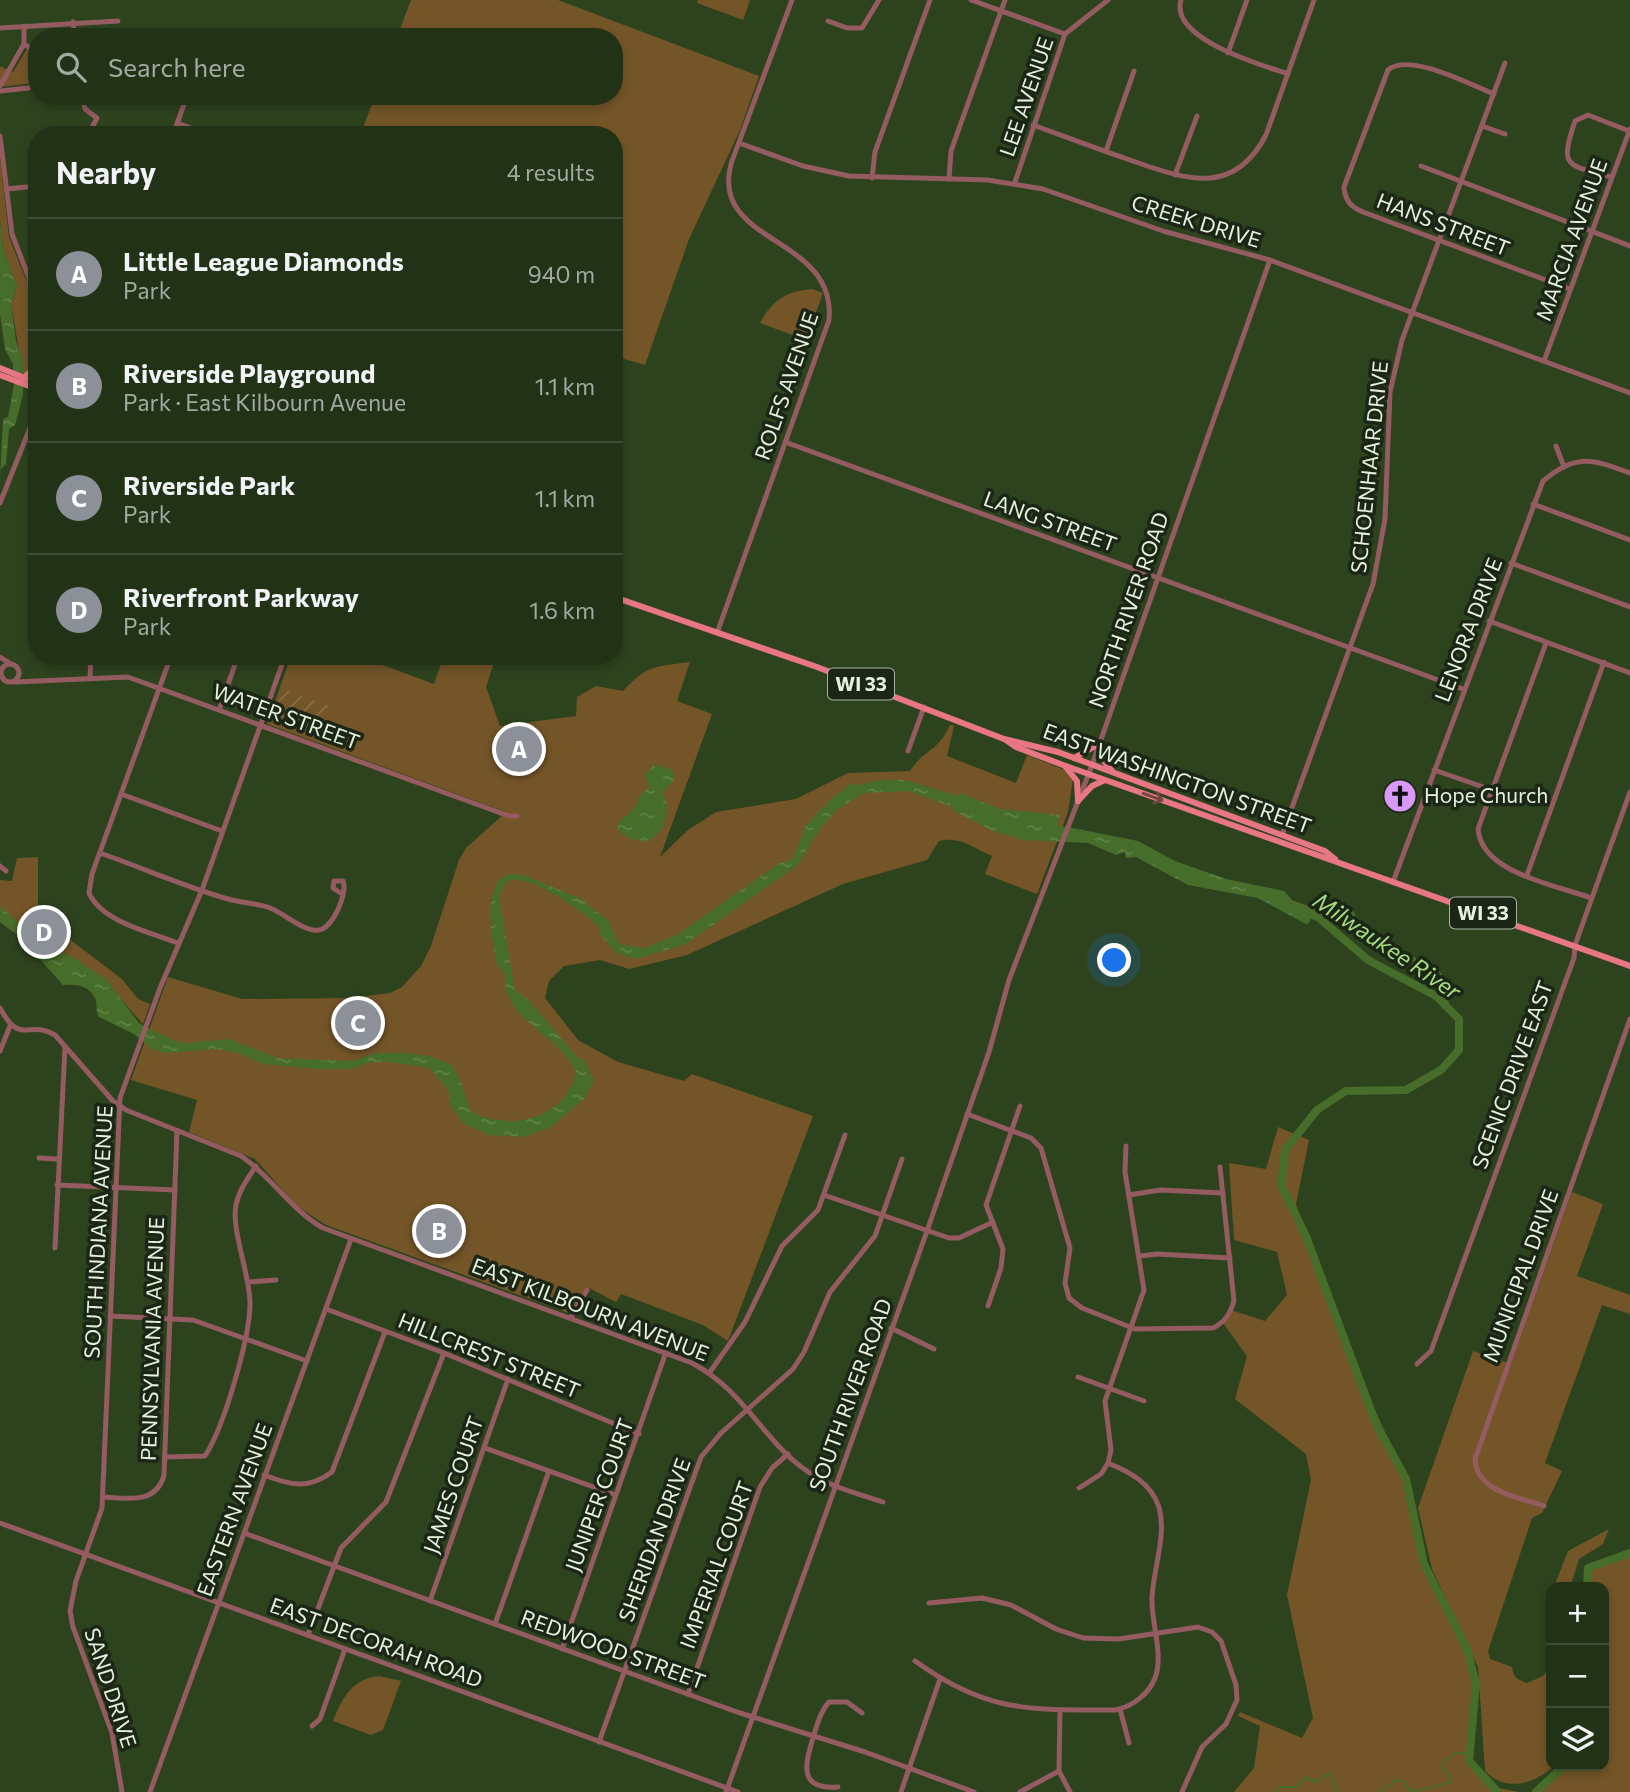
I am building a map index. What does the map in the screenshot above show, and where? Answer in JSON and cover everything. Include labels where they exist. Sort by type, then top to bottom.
[{"type":"main road","points":[[0,368],[28,380]]},
{"type":"main road","points":[[0,375],[28,382]]},
{"type":"main road","points":[[25,379],[28,376]]},
{"type":"main road","name":"EAST WASHINGTON STREET","points":[[623,600],[1004,738],[1074,758],[1325,851],[1335,859]]},
{"type":"main road","name":"EAST WASHINGTON STREET","points":[[1004,738],[1016,747],[1063,765],[1323,858],[1335,859],[1630,967]]},
{"type":"main road","points":[[1074,758],[1099,744],[1101,759],[1113,773]]},
{"type":"main road","points":[[1063,765],[1076,777],[1078,801]]},
{"type":"main road","points":[[1078,801],[1092,786],[1105,780]]},
{"type":"street","name":"ROLFS AVENUE","points":[[717,633],[829,320],[829,294],[817,272],[754,227],[740,213],[729,185],[729,170],[792,0]]},
{"type":"street","points":[[828,21],[847,28],[862,27],[879,0]]},
{"type":"street","points":[[872,178],[875,152],[930,0]]},
{"type":"street","points":[[971,0],[1065,34]]},
{"type":"street","points":[[949,179],[951,151],[1005,0]]},
{"type":"street","name":"LEE AVENUE","points":[[1015,183],[1065,34],[1108,0]]},
{"type":"street","points":[[1181,0],[1179,6],[1184,18],[1211,46],[1288,74]]},
{"type":"street","points":[[1228,53],[1247,0]]},
{"type":"street","points":[[1033,125],[1189,180],[1208,179],[1244,165],[1257,153],[1266,135],[1314,0]]},
{"type":"street","points":[[0,28],[118,21]]},
{"type":"street","points":[[73,22],[74,28]]},
{"type":"street","points":[[24,26],[24,44],[0,88],[28,88]]},
{"type":"street","points":[[24,44],[28,47]]},
{"type":"street","name":"HANS STREET","points":[[1494,94],[1407,62],[1388,70],[1344,187],[1346,199],[1353,208],[1438,242],[1570,289]]},
{"type":"street","name":"SCHOENHAAR DRIVE","points":[[1282,835],[1373,584],[1381,547],[1390,392],[1402,340],[1505,63]]},
{"type":"street","points":[[1106,151],[1134,71]]},
{"type":"street","points":[[84,105],[97,118],[93,126]]},
{"type":"street","points":[[176,126],[184,105]]},
{"type":"street","points":[[1611,177],[1573,166],[1567,159],[1566,150],[1575,121],[1588,115],[1630,130]]},
{"type":"street","points":[[1175,175],[1197,116]]},
{"type":"street","points":[[177,123],[185,126]]},
{"type":"street","points":[[1482,126],[1505,134]]},
{"type":"street","name":"MARCIA AVENUE","points":[[1544,361],[1630,130]]},
{"type":"street","points":[[0,136],[12,234],[28,275]]},
{"type":"street","name":"CREEK DRIVE","points":[[739,143],[803,166],[872,178],[1015,183],[1043,189],[1188,239],[1270,260],[1630,393]]},
{"type":"street","points":[[1422,166],[1460,183],[1630,246]]},
{"type":"street","points":[[6,189],[28,187]]},
{"type":"street","name":"NORTH RIVER ROAD","points":[[1000,1007],[1030,921],[1092,765],[1270,260]]},
{"type":"street","points":[[0,503],[28,433]]},
{"type":"street","name":"LANG STREET","points":[[785,442],[1462,689]]},
{"type":"street","points":[[1556,446],[1563,464],[1594,460],[1630,474]]},
{"type":"street","name":"LENORA DRIVE","points":[[1392,881],[1542,481],[1563,464]]},
{"type":"street","points":[[1533,504],[1630,540]]},
{"type":"street","points":[[1511,563],[1630,607]]},
{"type":"street","points":[[1489,621],[1630,673]]},
{"type":"street","points":[[1546,643],[1478,829],[1479,842],[1497,864],[1591,898]]},
{"type":"street","points":[[0,657],[14,665],[19,672],[12,682],[2,679],[0,671],[8,664],[14,665]]},
{"type":"street","points":[[1527,875],[1604,662]]},
{"type":"street","points":[[90,677],[91,665]]},
{"type":"street","points":[[168,665],[89,885],[92,900],[121,921],[178,943]]},
{"type":"street","points":[[219,710],[235,665]]},
{"type":"street","name":"SOUTH INDIANA AVENUE","points":[[86,1554],[100,1517],[103,1497],[119,1106],[148,1021],[202,890],[282,665]]},
{"type":"street","name":"WATER STREET","points":[[19,672],[39,681]]},
{"type":"street","name":"WATER STREET","points":[[0,685],[90,677],[128,677],[509,816],[517,816]]},
{"type":"street","points":[[908,751],[924,707]]},
{"type":"street","points":[[1434,769],[1492,790]]},
{"type":"street","name":"SCENIC DRIVE EAST","points":[[1418,1364],[1431,1351],[1574,958],[1575,945],[1630,793]]},
{"type":"street","points":[[121,794],[222,831]]},
{"type":"street","points":[[100,853],[228,900],[257,903],[318,930],[331,923],[342,894]]},
{"type":"street","points":[[0,866],[6,871]]},
{"type":"street","name":"SOUTH RIVER ROAD","points":[[727,1790],[927,1231],[989,1052],[1000,1007]]},
{"type":"street","points":[[0,1008],[10,1026],[0,1051]]},
{"type":"street","name":"MUNICIPAL DRIVE","points":[[1544,1506],[1490,1487],[1479,1477],[1475,1459],[1630,1019]]},
{"type":"street","name":"EAST KILBOURN AVENUE","points":[[10,1026],[23,1031],[49,1032],[119,1106],[241,1156],[256,1166],[307,1219],[351,1239],[666,1352],[710,1372],[749,1408],[805,1470],[836,1486],[883,1502]]},
{"type":"street","points":[[55,1248],[57,1159],[65,1047]]},
{"type":"street","points":[[988,1306],[1001,1268],[1003,1250],[986,1205],[1020,1106]]},
{"type":"street","points":[[967,1114],[1031,1138],[1045,1154],[1070,1248],[1065,1283],[1069,1298],[1082,1308],[1130,1327],[1160,1330],[1213,1328],[1223,1323],[1234,1301],[1220,1167]]},
{"type":"street","name":"PENNSYLVANIA AVENUE","points":[[103,1497],[135,1499],[152,1494],[162,1482],[177,1131]]},
{"type":"street","points":[[710,1372],[745,1322],[782,1247],[818,1210],[845,1135]]},
{"type":"street","points":[[1079,1488],[1096,1478],[1108,1463],[1111,1450],[1105,1411],[1108,1388],[1144,1290],[1129,1195],[1126,1146]]},
{"type":"street","points":[[39,1158],[57,1159]]},
{"type":"street","name":"SHERIDAN DRIVE","points":[[599,1742],[701,1457],[749,1408],[793,1369],[814,1335],[830,1292],[867,1250],[884,1215],[902,1159]]},
{"type":"street","points":[[165,1457],[206,1458],[232,1386],[250,1320],[249,1282],[234,1215],[241,1191],[256,1166]]},
{"type":"street","points":[[57,1185],[175,1190]]},
{"type":"street","points":[[1129,1195],[1160,1190],[1223,1193]]},
{"type":"street","points":[[824,1195],[949,1238],[959,1238],[993,1222]]},
{"type":"street","name":"EASTERN AVENUE","points":[[150,1792],[351,1239]]},
{"type":"street","points":[[1140,1256],[1230,1258]]},
{"type":"street","points":[[249,1282],[276,1280]]},
{"type":"street","points":[[571,1317],[587,1290]]},
{"type":"street","name":"HILLCREST STREET","points":[[326,1309],[444,1353],[639,1434]]},
{"type":"street","points":[[110,1316],[171,1318],[211,1324],[307,1361]]},
{"type":"street","points":[[891,1328],[934,1349]]},
{"type":"street","points":[[264,1475],[286,1484],[304,1486],[321,1480],[332,1472],[385,1332]]},
{"type":"street","name":"JUNIPER COURT","points":[[562,1649],[666,1352]]},
{"type":"street","points":[[308,1635],[341,1548],[386,1502],[444,1353]]},
{"type":"street","points":[[1078,1377],[1144,1401]]},
{"type":"street","name":"JAMES COURT","points":[[430,1601],[508,1379]]},
{"type":"street","points":[[485,1448],[616,1495]]},
{"type":"street","name":"IMPERIAL COURT","points":[[688,1694],[760,1487],[772,1468],[788,1454]]},
{"type":"street","points":[[915,1661],[940,1679],[994,1704],[1010,1708],[1120,1709],[1144,1695],[1154,1680],[1157,1669],[1152,1597],[1159,1508],[1149,1488],[1137,1477],[1108,1463]]},
{"type":"street","points":[[495,1624],[549,1471]]},
{"type":"street","name":"EAST DECORAH ROAD","points":[[2,1524],[737,1792]]},
{"type":"street","name":"REDWOOD STREET","points":[[243,1533],[688,1694],[974,1792]]},
{"type":"street","name":"SAND DRIVE","points":[[86,1554],[72,1597],[73,1628],[112,1733],[122,1792]]},
{"type":"street","points":[[929,1604],[982,1598],[1011,1605],[1056,1629],[1083,1639],[1119,1639],[1198,1627],[1212,1632],[1221,1641],[1236,1685],[1237,1700],[1226,1724],[1202,1747],[1182,1792]]},
{"type":"street","points":[[312,1726],[320,1719],[345,1649]]},
{"type":"street","points":[[901,1792],[940,1679]]},
{"type":"street","points":[[838,1787],[830,1788],[811,1781],[806,1775],[805,1765],[814,1736],[823,1709],[830,1702],[847,1702],[862,1713]]},
{"type":"street","points":[[1120,1709],[1129,1743]]},
{"type":"street","points":[[1060,1710],[1059,1771],[1070,1792]]},
{"type":"street","points":[[1020,1792],[1059,1771]]},
{"type":"shaded area","points":[[411,0],[558,0],[759,76],[740,130],[689,239],[645,365],[623,359],[623,126],[364,126],[372,105],[623,105],[623,28],[400,28]]},
{"type":"shaded area","points":[[698,0],[750,0],[743,20],[697,3]]},
{"type":"shaded area","points":[[27,49],[28,84],[0,87],[0,66],[13,72]]},
{"type":"shaded area","points":[[0,158],[9,237],[28,286],[26,373],[23,373],[11,304],[17,287],[3,248],[0,222]]},
{"type":"shaded area","points":[[812,289],[823,293],[806,340],[760,323],[781,298]]},
{"type":"shaded area","points":[[690,662],[677,701],[712,714],[660,857],[688,830],[716,812],[796,799],[848,773],[910,771],[920,758],[936,746],[950,725],[954,726],[947,756],[1016,783],[1027,755],[1065,770],[1073,779],[1068,812],[1037,894],[985,874],[992,856],[960,841],[939,841],[927,860],[843,884],[687,955],[629,969],[600,960],[564,966],[549,981],[545,998],[578,1040],[618,1062],[684,1081],[692,1074],[813,1116],[728,1341],[703,1325],[621,1294],[616,1302],[587,1287],[572,1311],[566,1312],[326,1225],[297,1206],[255,1159],[189,1132],[197,1100],[131,1080],[168,977],[242,999],[350,998],[390,993],[402,987],[421,966],[431,946],[459,860],[466,848],[506,812],[267,724],[288,665],[382,665],[434,684],[441,665],[493,665],[486,687],[500,726],[576,716],[577,697],[596,686],[623,691],[646,671]]},
{"type":"shaded area","points":[[283,689],[333,707],[321,738],[272,720]]},
{"type":"shaded area","points":[[38,857],[38,908],[73,942],[122,979],[138,999],[150,1004],[143,1024],[105,981],[44,946],[0,908],[0,880],[12,881],[17,858]]},
{"type":"shaded area","points":[[1278,1127],[1309,1140],[1296,1204],[1336,1323],[1406,1479],[1424,1564],[1455,1622],[1473,1666],[1476,1684],[1469,1761],[1498,1788],[1519,1792],[1234,1792],[1254,1768],[1260,1726],[1238,1716],[1240,1712],[1302,1738],[1313,1718],[1287,1595],[1311,1480],[1306,1454],[1235,1399],[1247,1356],[1223,1323],[1231,1310],[1265,1321],[1287,1295],[1277,1252],[1234,1240],[1229,1163],[1266,1169]]},
{"type":"shaded area","points":[[1572,1192],[1603,1204],[1577,1276],[1630,1295],[1630,1314],[1602,1305],[1545,1463],[1562,1471],[1542,1513],[1532,1518],[1488,1651],[1490,1659],[1512,1667],[1516,1678],[1521,1681],[1527,1683],[1543,1676],[1546,1672],[1546,1771],[1548,1771],[1520,1784],[1501,1782],[1485,1771],[1478,1667],[1432,1569],[1418,1508],[1473,1351],[1511,1364]]},
{"type":"shaded area","points":[[1609,1529],[1603,1544],[1579,1559],[1572,1582],[1556,1582],[1568,1551]]},
{"type":"shaded area","points":[[1630,1553],[1630,1792],[1536,1792],[1559,1771],[1609,1771],[1609,1582],[1587,1582],[1588,1568]]},
{"type":"shaded area","points":[[379,1676],[401,1681],[383,1730],[371,1735],[333,1721],[340,1705],[355,1685]]},
{"type":"water","points":[[0,222],[3,248],[17,287],[11,304],[16,341],[24,364],[23,395],[15,425],[9,429],[6,464],[1,469],[0,479],[3,419],[8,417],[14,385],[13,364],[5,349],[0,314]]},
{"type":"water","points":[[655,764],[673,770],[674,780],[663,792],[667,807],[665,822],[653,838],[635,840],[616,827],[634,808],[641,794],[649,788],[645,774]]},
{"type":"water","points":[[878,780],[905,780],[958,796],[960,793],[1000,809],[1060,815],[1057,825],[1138,841],[1175,861],[1226,879],[1284,891],[1292,900],[1316,909],[1308,924],[1304,923],[1258,898],[1188,885],[1136,857],[1126,858],[1125,852],[1116,855],[1088,843],[1023,840],[995,832],[952,810],[953,807],[908,791],[864,793],[837,810],[819,830],[798,865],[686,944],[636,959],[616,953],[599,933],[599,927],[557,896],[521,880],[510,880],[499,897],[515,991],[528,999],[578,1058],[584,1060],[594,1081],[584,1099],[551,1127],[523,1137],[489,1135],[464,1124],[450,1105],[448,1090],[429,1068],[372,1062],[350,1069],[318,1069],[263,1064],[238,1053],[216,1049],[165,1053],[152,1049],[134,1034],[99,1017],[95,998],[89,990],[77,985],[63,985],[20,937],[0,922],[0,906],[41,944],[71,956],[107,980],[139,1023],[174,1041],[185,1043],[229,1039],[278,1058],[353,1061],[374,1053],[425,1055],[451,1064],[460,1079],[471,1112],[503,1121],[519,1120],[548,1111],[561,1101],[576,1072],[562,1051],[521,1015],[507,994],[504,972],[497,966],[490,911],[494,889],[499,879],[511,874],[523,875],[581,899],[608,920],[619,944],[644,948],[677,935],[778,864],[793,859],[805,826],[833,797],[852,783],[859,785]]},
{"type":"waterway","points":[[1318,917],[1341,907],[1350,914],[1360,930],[1438,976],[1444,989],[1445,1005]]},
{"type":"waterway","name":"Milwaukee River","points":[[1306,912],[1318,917],[1368,960],[1436,996],[1459,1019],[1459,1050],[1441,1070],[1406,1090],[1346,1091],[1317,1110],[1285,1150],[1281,1185],[1306,1236],[1376,1424],[1406,1479],[1424,1564],[1467,1649],[1476,1684],[1469,1761],[1498,1792]]},
{"type":"waterway","name":"Milwaukee River","points":[[601,922],[616,947]]},
{"type":"waterway","name":"Milwaukee River","points":[[102,997],[124,1015]]},
{"type":"waterway","name":"Milwaukee River","points":[[1587,1582],[1588,1568],[1630,1553]]},
{"type":"waterway","points":[[1380,1792],[1396,1780],[1403,1781],[1410,1791],[1450,1782],[1451,1776],[1443,1769],[1443,1762],[1456,1753],[1470,1753]]},
{"type":"waterway","name":"Milwaukee River","points":[[1536,1792],[1559,1771]]},
{"type":"waterway","points":[[1277,1792],[1279,1787],[1298,1787],[1305,1777],[1316,1782],[1330,1773],[1338,1792]]},
{"type":"place","name":"Little League Diamonds","points":[[519,749]]},
{"type":"place","name":"Hope Church","points":[[1400,796]]},
{"type":"place","name":"Riverfront Parkway","points":[[44,932]]},
{"type":"place","name":"Riverside Park","points":[[358,1023]]},
{"type":"place","name":"Riverside Playground","points":[[439,1231]]}]
